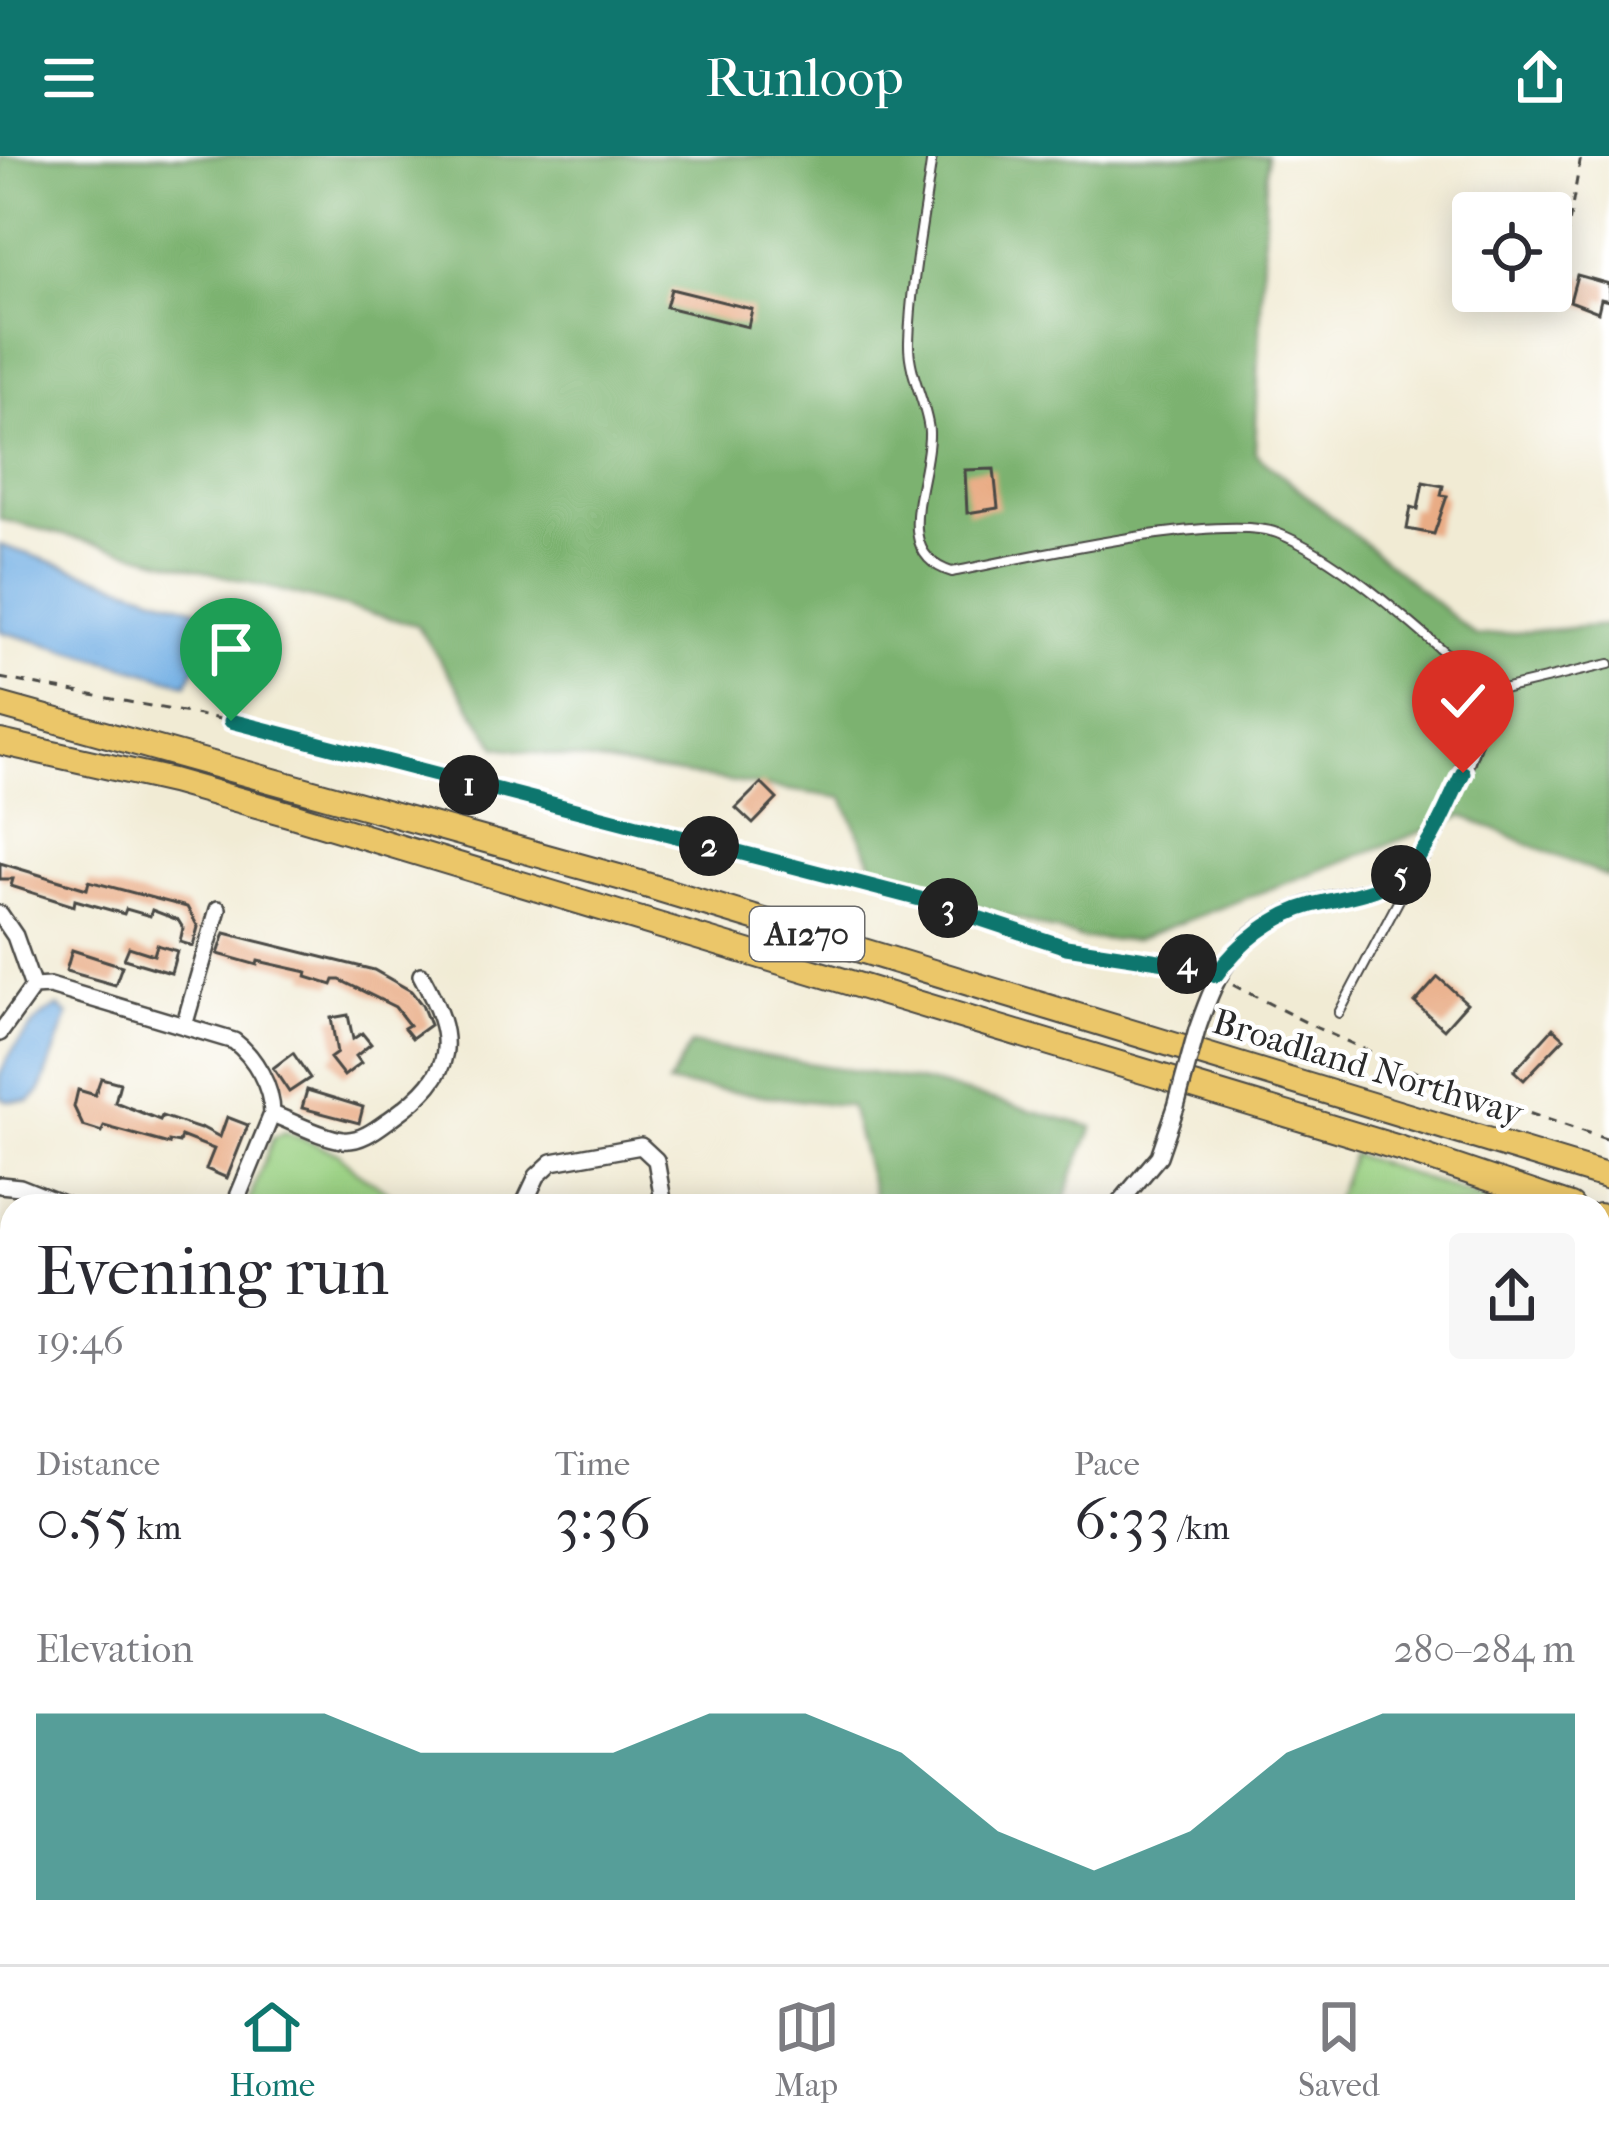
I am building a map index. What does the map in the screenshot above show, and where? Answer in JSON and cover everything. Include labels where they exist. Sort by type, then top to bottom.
[{"type":"highway","name":"Broadland Northway","points":[[0,705],[604,872],[1609,1178]]},
{"type":"highway","name":"Broadland Northway","points":[[0,742],[292,815],[1399,1148],[1535,1194]]},
{"type":"street","points":[[1127,1194],[1159,1156],[1216,975],[1231,954],[1268,925],[1308,905],[1362,895],[1403,874],[1420,857],[1463,773],[1490,692]]},
{"type":"street","points":[[184,1026],[218,909]]},
{"type":"street","points":[[0,914],[15,936],[32,987]]},
{"type":"street","points":[[272,1114],[346,1141],[368,1135],[432,1084],[448,1046],[438,1006],[421,975]]},
{"type":"street","points":[[32,987],[50,986],[184,1026],[234,1041],[249,1052],[272,1099],[272,1114],[239,1194]]},
{"type":"street","points":[[0,1033],[32,987]]},
{"type":"street","points":[[528,1194],[536,1176],[552,1162],[640,1146],[656,1160],[662,1194]]},
{"type":"street","points":[[0,1186],[20,1186],[39,1194]]},
{"type":"lane","points":[[932,156],[908,344],[915,389],[930,430],[916,532],[922,553],[934,567],[952,572],[1216,527],[1273,531],[1322,554],[1490,692],[1609,664]]},
{"type":"lane","points":[[1339,1012],[1401,896],[1403,874]]},
{"type":"path","points":[[1572,207],[1581,156]]},
{"type":"path","points":[[0,678],[231,721],[920,899],[1066,947],[1199,967],[1317,1028],[1442,1084],[1609,1140]]},
{"type":"green space","points":[[0,156],[1267,156],[1255,453],[1476,636],[1609,625],[1609,878],[1463,816],[1135,940],[1083,939],[878,877],[843,798],[497,747],[417,625],[0,519]]},
{"type":"green space","points":[[691,1044],[929,1083],[1093,1127],[1067,1194],[874,1194],[850,1106],[668,1084]]},
{"type":"green space","points":[[285,1132],[338,1153],[390,1194],[252,1194],[273,1138]]},
{"type":"green space","points":[[1352,1154],[1467,1194],[1337,1194]]},
{"type":"water","points":[[0,545],[220,617],[187,684],[0,631]]},
{"type":"water","points":[[59,1007],[68,1015],[40,1092],[30,1101],[7,1101],[1,1097],[0,1076],[9,1058],[33,1026]]},
{"type":"building","points":[[1577,275],[1609,284],[1609,301],[1601,299],[1598,312],[1572,302]]},
{"type":"building","points":[[671,289],[752,309],[748,327],[666,307]]},
{"type":"building","points":[[994,469],[998,508],[967,513],[965,470]]},
{"type":"building","points":[[1423,482],[1443,486],[1441,495],[1447,496],[1434,534],[1407,529],[1411,507],[1418,509]]},
{"type":"building","points":[[761,783],[777,799],[753,824],[736,808]]},
{"type":"building","points":[[0,863],[87,889],[89,881],[187,907],[198,927],[193,946],[180,942],[183,928],[178,920],[152,910],[150,916],[75,900],[74,906],[11,886],[13,879],[0,879]]},
{"type":"building","points":[[225,933],[374,970],[411,991],[430,1025],[412,1038],[404,1028],[409,1025],[395,1007],[340,980],[332,985],[306,977],[307,972],[218,954]]},
{"type":"building","points":[[157,945],[177,951],[171,973],[124,959],[129,947],[154,955]]},
{"type":"building","points":[[72,950],[122,966],[115,985],[66,971]]},
{"type":"building","points":[[1438,977],[1467,1003],[1444,1029],[1415,1003]]},
{"type":"building","points":[[348,1015],[353,1039],[362,1033],[371,1044],[356,1056],[361,1063],[344,1076],[330,1058],[337,1053],[331,1018]]},
{"type":"building","points":[[1553,1028],[1564,1038],[1524,1080],[1514,1071]]},
{"type":"building","points":[[293,1053],[310,1078],[289,1092],[273,1068]]},
{"type":"building","points":[[101,1078],[120,1083],[115,1102],[160,1120],[162,1116],[201,1127],[220,1137],[227,1117],[248,1125],[227,1178],[206,1169],[214,1149],[181,1136],[179,1143],[169,1144],[104,1126],[102,1132],[83,1126],[74,1107],[78,1090],[95,1095]]},
{"type":"building","points":[[307,1090],[363,1107],[359,1123],[302,1108]]},
{"type":"route","points":[[231,721],[920,899],[1066,947],[1199,967],[1216,975],[1231,954],[1268,925],[1308,905],[1362,895],[1403,874],[1420,857],[1463,773]]}]
